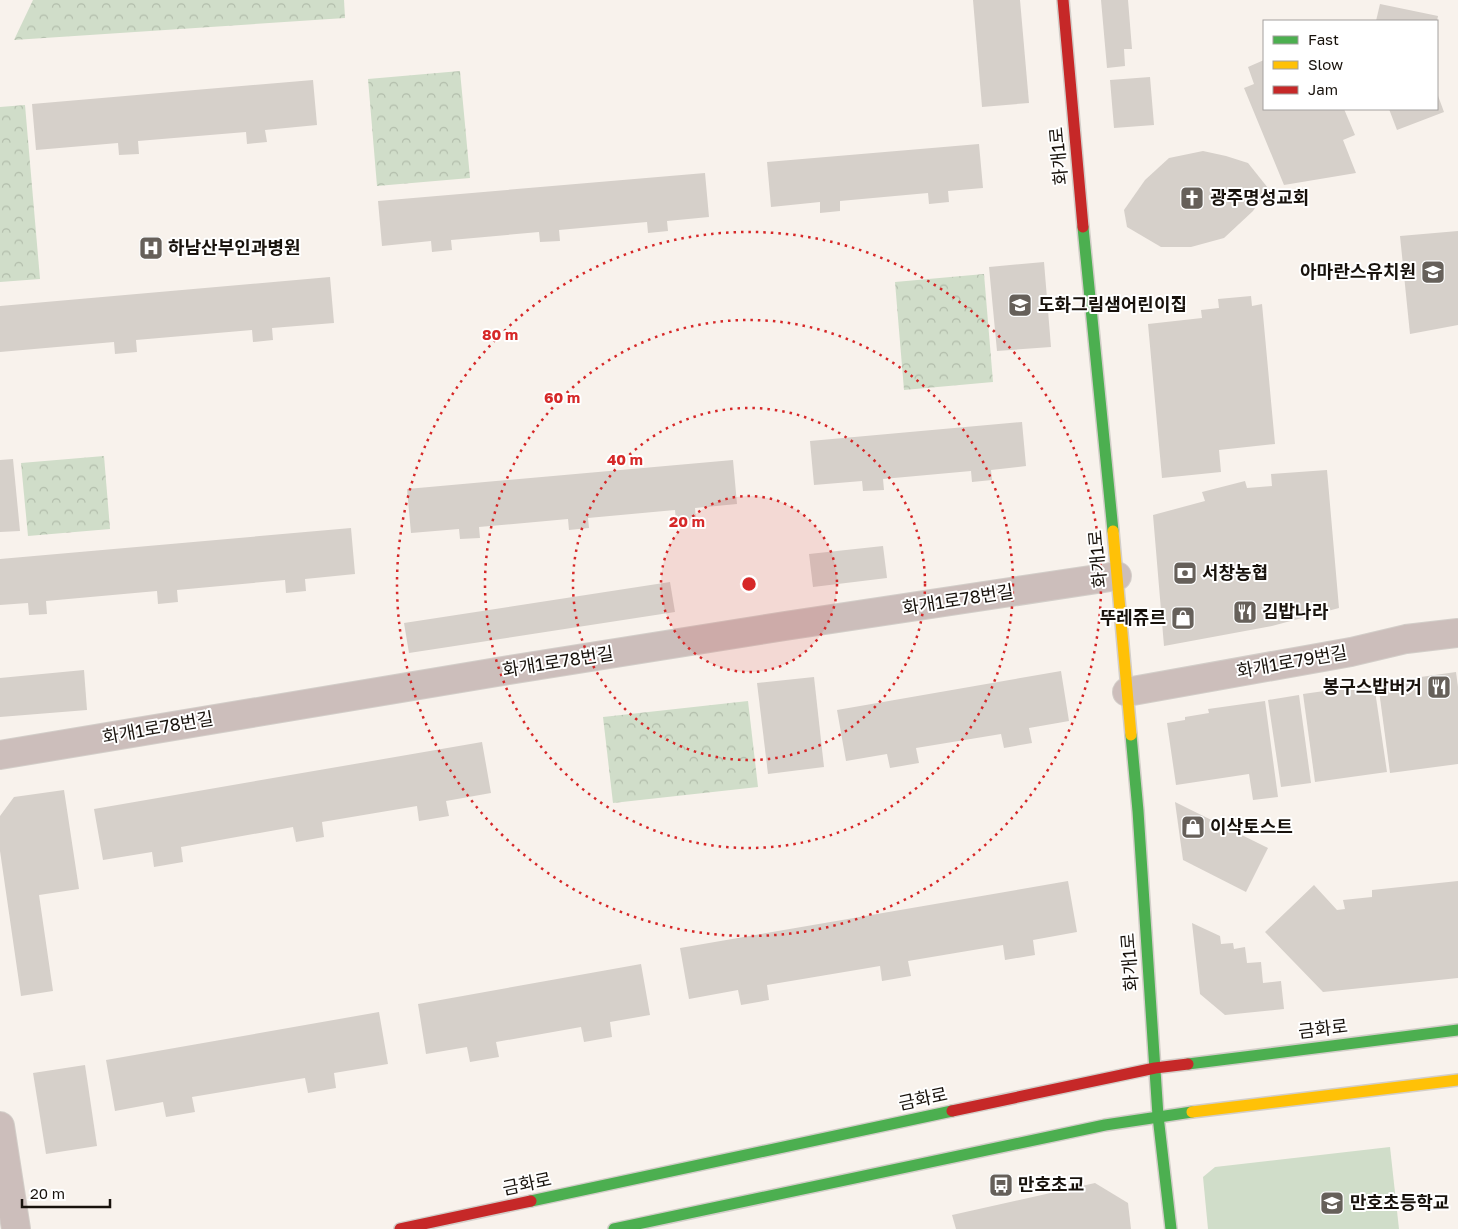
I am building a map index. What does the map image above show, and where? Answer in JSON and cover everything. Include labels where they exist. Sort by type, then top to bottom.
[{"type":"main road","name":"화개1로","points":[[1063,0],[1138,811],[1158,1116],[1170,1229]]},
{"type":"main road","name":"금화로","points":[[400,1229],[1155,1068],[1458,1030]]},
{"type":"main road","points":[[614,1229],[1105,1125],[1158,1116],[1458,1080]]},
{"type":"street","name":"화개1로78번길","points":[[0,755],[509,670],[1117,576]]},
{"type":"street","name":"화개1로79번길","points":[[1127,692],[1351,652],[1406,639],[1458,633]]},
{"type":"street","points":[[0,1126],[16,1229]]},
{"type":"green space","points":[[33,0],[344,0],[345,18],[14,40]]},
{"type":"green space","points":[[460,71],[470,178],[377,186],[368,79]]},
{"type":"green space","points":[[25,105],[40,279],[0,282],[0,107]]},
{"type":"green space","points":[[984,274],[993,382],[904,390],[895,282]]},
{"type":"green space","points":[[104,456],[110,529],[28,536],[21,463]]},
{"type":"green space","points":[[748,701],[758,787],[613,803],[603,717]]},
{"type":"green space","name":"만호초등학교","points":[[1390,1147],[1399,1229],[1208,1229],[1203,1177],[1215,1167]]},
{"type":"building","points":[[973,0],[1020,0],[1029,103],[982,107]]},
{"type":"building","points":[[1101,0],[1128,0],[1132,49],[1124,49],[1125,66],[1107,68]]},
{"type":"building","points":[[1380,4],[1438,16],[1437,20],[1376,20]]},
{"type":"building","points":[[1263,60],[1263,110],[1344,110],[1355,135],[1343,140],[1356,173],[1284,185],[1244,88],[1254,84],[1248,67]]},
{"type":"building","points":[[1150,77],[1154,125],[1114,128],[1110,80]]},
{"type":"building","points":[[313,80],[317,125],[265,130],[267,142],[247,144],[246,132],[138,141],[139,154],[119,155],[118,143],[36,150],[32,104]]},
{"type":"building","points":[[1438,96],[1444,112],[1397,130],[1389,110],[1438,110]]},
{"type":"building","points":[[979,144],[983,188],[948,191],[949,202],[929,204],[928,193],[840,201],[840,211],[820,213],[820,202],[771,207],[767,162]]},
{"type":"building","points":[[1203,151],[1248,163],[1268,188],[1253,211],[1224,238],[1191,247],[1161,247],[1127,227],[1124,210],[1145,180],[1169,158]]},
{"type":"building","points":[[705,173],[709,217],[667,221],[668,231],[648,233],[647,222],[559,230],[560,241],[540,242],[539,232],[451,240],[452,250],[432,252],[431,241],[382,246],[378,201]]},
{"type":"building","points":[[1458,231],[1458,325],[1410,334],[1400,236]]},
{"type":"building","points":[[1044,262],[1051,347],[997,351],[989,267]]},
{"type":"building","points":[[330,277],[334,323],[272,328],[273,340],[253,342],[252,330],[136,340],[137,352],[115,354],[114,342],[0,352],[0,306]]},
{"type":"building","points":[[1251,296],[1252,306],[1262,304],[1275,444],[1219,450],[1221,472],[1162,478],[1148,324],[1202,318],[1201,310],[1219,308],[1218,299]]},
{"type":"building","points":[[1022,422],[1026,466],[991,470],[992,480],[972,482],[971,471],[883,479],[884,490],[863,491],[862,481],[814,485],[810,441]]},
{"type":"building","points":[[13,459],[20,531],[0,532],[0,460]]},
{"type":"building","points":[[733,460],[737,504],[695,508],[696,519],[676,521],[675,510],[588,518],[589,528],[569,530],[568,519],[479,527],[480,538],[460,539],[459,529],[411,533],[407,489]]},
{"type":"building","points":[[1327,470],[1339,608],[1272,626],[1164,646],[1153,515],[1205,501],[1202,492],[1245,481],[1247,488],[1272,486],[1271,474]]},
{"type":"building","points":[[351,528],[355,574],[305,579],[306,591],[286,593],[285,580],[177,590],[178,602],[158,604],[157,591],[46,601],[47,614],[29,615],[28,603],[0,605],[0,559]]},
{"type":"building","points":[[883,546],[887,578],[813,587],[809,554]]},
{"type":"building","points":[[670,582],[675,612],[409,653],[404,623]]},
{"type":"building","points":[[84,670],[87,710],[0,717],[0,678]]},
{"type":"building","points":[[1061,671],[1069,721],[1029,728],[1032,743],[1004,748],[1001,734],[916,748],[919,763],[890,768],[887,754],[846,761],[837,710]]},
{"type":"building","points":[[1456,672],[1458,687],[1458,764],[1390,773],[1378,683]]},
{"type":"building","points":[[814,677],[824,767],[768,774],[757,683]]},
{"type":"building","points":[[1374,684],[1387,772],[1315,782],[1303,694]]},
{"type":"building","points":[[1299,695],[1311,783],[1281,787],[1268,700]]},
{"type":"building","points":[[1265,701],[1278,797],[1253,800],[1249,774],[1176,785],[1167,723],[1185,720],[1185,717],[1209,713],[1208,709]]},
{"type":"building","points":[[482,742],[491,793],[446,801],[449,816],[419,821],[417,806],[322,822],[324,837],[296,842],[293,827],[181,847],[183,862],[154,867],[152,852],[103,860],[94,809]]},
{"type":"building","points":[[64,790],[79,889],[39,895],[53,991],[21,996],[0,851],[0,816],[14,797]]},
{"type":"building","points":[[1175,802],[1268,848],[1246,892],[1183,860]]},
{"type":"building","points":[[1068,881],[1077,932],[1033,940],[1035,955],[1005,960],[1003,945],[908,961],[911,976],[882,981],[880,966],[767,985],[769,1000],[741,1005],[738,990],[689,999],[680,948]]},
{"type":"building","points":[[1458,881],[1458,978],[1323,992],[1265,932],[1314,885],[1337,910],[1345,909],[1343,900],[1372,897],[1372,890]]},
{"type":"building","points":[[1192,923],[1220,936],[1221,944],[1233,943],[1234,949],[1245,947],[1247,963],[1261,962],[1263,983],[1281,981],[1284,1009],[1225,1015],[1200,994]]},
{"type":"building","points":[[641,964],[650,1015],[610,1022],[612,1037],[584,1042],[581,1027],[496,1042],[499,1057],[470,1062],[467,1047],[426,1054],[418,1004]]},
{"type":"building","points":[[379,1012],[388,1064],[334,1073],[336,1088],[308,1093],[305,1078],[192,1097],[195,1112],[166,1117],[163,1102],[115,1111],[106,1060]]},
{"type":"building","points":[[85,1065],[97,1146],[46,1154],[33,1073]]},
{"type":"building","points":[[1095,1183],[1128,1203],[1131,1229],[956,1229],[952,1215]]},
{"type":"traffic: fast","points":[[1083,227],[1113,531]]},
{"type":"traffic: fast","points":[[1131,735],[1138,811],[1158,1116],[1171,1229]]},
{"type":"traffic: fast","points":[[1188,1064],[1458,1030]]},
{"type":"traffic: fast","points":[[531,1201],[952,1111]]},
{"type":"traffic: fast","points":[[614,1229],[1105,1125],[1192,1112]]},
{"type":"traffic: slow","points":[[1113,531],[1131,735]]},
{"type":"traffic: slow","points":[[1192,1112],[1458,1080]]},
{"type":"traffic: jam","points":[[1063,0],[1083,227]]},
{"type":"traffic: jam","points":[[952,1111],[1155,1068],[1188,1064]]},
{"type":"traffic: jam","points":[[400,1229],[531,1201]]},
{"type":"place","name":"광주명성교회","points":[[1192,198]]},
{"type":"place","name":"하남산부인과병원","points":[[151,248]]},
{"type":"place","name":"아마란스유치원","points":[[1433,272]]},
{"type":"place","name":"도화그림샘어린이집","points":[[1020,305]]},
{"type":"place","name":"서창농협","points":[[1185,573]]},
{"type":"place","name":"김밥나라","points":[[1245,612]]},
{"type":"place","name":"뚜레쥬르","points":[[1183,618]]},
{"type":"place","name":"봉구스밥버거","points":[[1439,687]]},
{"type":"place","name":"이삭토스트","points":[[1193,827]]},
{"type":"place","name":"만호초교","points":[[1001,1185]]},
{"type":"place","name":"만호초등학교","points":[[1332,1203]]}]
